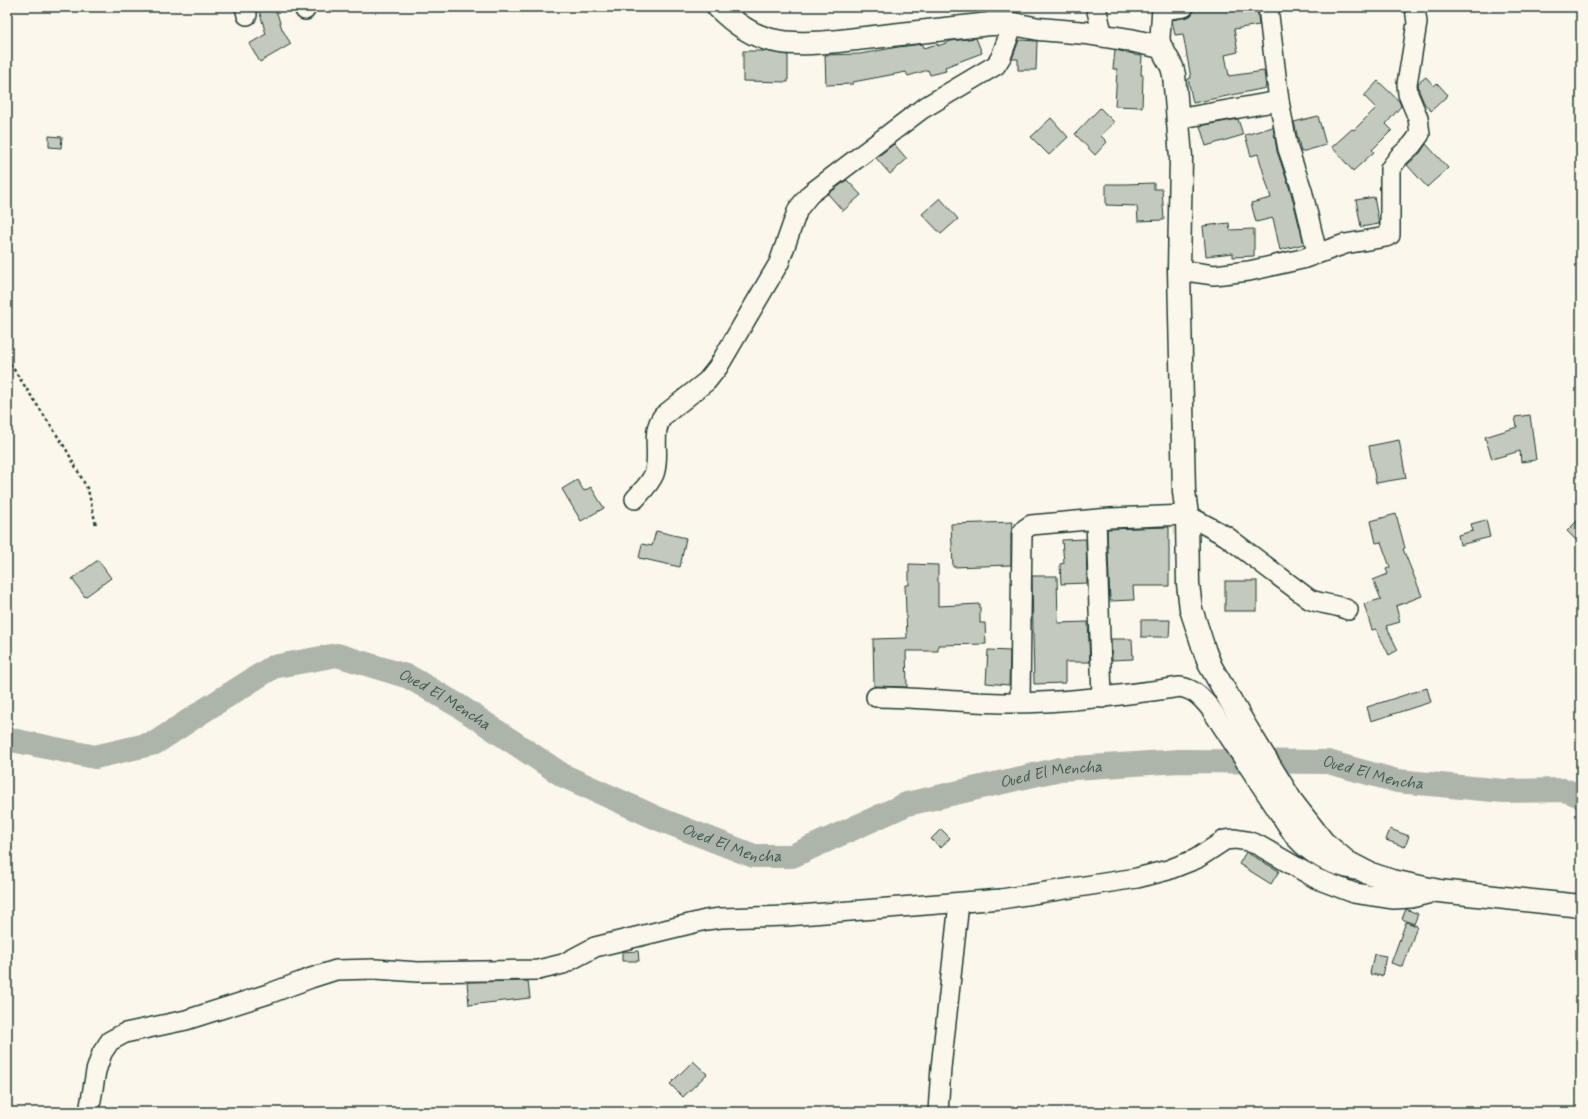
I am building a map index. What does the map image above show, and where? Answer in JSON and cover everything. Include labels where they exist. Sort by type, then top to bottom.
[{"type":"main road","points":[[718,7],[729,19],[741,27],[765,38],[784,43],[840,40],[990,24],[1013,24],[1039,29],[1103,36],[1161,48],[1173,71],[1180,157],[1179,270],[1184,492],[1187,514],[1188,584],[1192,609],[1200,637],[1235,728],[1285,807],[1347,862],[1392,881],[1439,891],[1581,906]]},
{"type":"street","points":[[1096,7],[1103,36]]},
{"type":"street","points":[[1161,48],[1160,38],[1162,9],[1184,7]]},
{"type":"street","points":[[1268,7],[1288,149],[1303,196],[1317,253]]},
{"type":"street","points":[[1179,270],[1214,275],[1228,274],[1269,267],[1302,259],[1345,244],[1386,237],[1390,234],[1390,168],[1412,145],[1420,134],[1418,118],[1408,94],[1407,84],[1417,23],[1415,7]]},
{"type":"street","points":[[634,499],[650,482],[654,475],[657,463],[657,432],[659,422],[663,416],[707,381],[718,367],[779,263],[792,224],[803,201],[826,180],[910,118],[996,65],[1001,57],[1013,24]]},
{"type":"street","points":[[1177,119],[1280,100]]},
{"type":"street","points":[[1020,702],[1022,533],[1024,529],[1031,525],[1187,514],[1226,536],[1309,600],[1334,605],[1348,610]]},
{"type":"street","points":[[1096,520],[1102,698]]},
{"type":"street","points":[[876,697],[909,697],[1007,703],[1102,698],[1180,687],[1189,688],[1235,728]]},
{"type":"street","points":[[89,1112],[99,1060],[107,1045],[117,1037],[133,1031],[177,1023],[268,994],[327,972],[353,969],[418,972],[538,970],[563,964],[595,947],[706,920],[721,918],[795,916],[1001,899],[1137,878],[1180,866],[1225,840],[1235,839],[1258,845],[1317,879],[1354,893],[1394,899],[1410,898],[1439,891]]},
{"type":"street","points":[[938,1112],[959,903]]},
{"type":"path","points":[[7,359],[66,449],[88,490],[96,524]]},
{"type":"building","points":[[258,7],[275,7],[282,29],[291,44],[260,62],[249,44],[266,34]]},
{"type":"building","points":[[1212,7],[1257,7],[1259,25],[1234,29],[1238,52],[1225,55],[1229,76],[1264,71],[1266,88],[1193,103],[1188,79],[1191,78],[1183,34],[1175,35],[1172,20],[1190,16],[1194,10]]},
{"type":"building","points":[[976,38],[982,53],[945,67],[946,71],[930,75],[928,70],[908,76],[906,72],[853,82],[853,84],[826,85],[825,55],[860,54],[922,44],[923,48],[938,44],[938,46],[951,41]]},
{"type":"building","points":[[1019,40],[1037,41],[1036,70],[1018,70],[1018,59],[1012,59]]},
{"type":"building","points":[[1115,50],[1142,56],[1142,107],[1115,106],[1117,69],[1113,69]]},
{"type":"building","points":[[743,51],[766,51],[788,55],[788,82],[743,81]]},
{"type":"building","points":[[1426,77],[1434,86],[1437,83],[1448,95],[1431,111],[1424,103],[1419,91],[1418,83]]},
{"type":"building","points":[[1378,81],[1399,101],[1401,106],[1386,124],[1392,130],[1372,150],[1374,152],[1353,171],[1332,147],[1352,129],[1354,130],[1376,108],[1364,96]]},
{"type":"building","points":[[1100,108],[1114,122],[1101,136],[1107,142],[1095,155],[1075,134]]},
{"type":"building","points":[[1318,116],[1326,145],[1301,152],[1294,122]]},
{"type":"building","points":[[1051,118],[1068,137],[1049,155],[1031,137]]},
{"type":"building","points":[[1238,119],[1243,135],[1206,146],[1200,126]]},
{"type":"building","points":[[1273,127],[1277,151],[1291,193],[1304,244],[1280,250],[1273,218],[1256,222],[1251,203],[1271,198],[1258,154],[1251,156],[1245,135]]},
{"type":"building","points":[[49,136],[62,137],[61,148],[49,147]]},
{"type":"building","points":[[894,144],[907,159],[890,174],[876,158]]},
{"type":"building","points":[[1426,144],[1448,168],[1427,187],[1407,165],[1420,153]]},
{"type":"building","points":[[847,180],[861,195],[843,211],[828,194]]},
{"type":"building","points":[[1154,183],[1154,189],[1162,189],[1164,220],[1138,221],[1137,206],[1106,205],[1106,184]]},
{"type":"building","points":[[1374,197],[1379,224],[1361,227],[1356,200]]},
{"type":"building","points":[[940,198],[958,219],[941,234],[922,214]]},
{"type":"building","points":[[1229,223],[1230,230],[1254,229],[1254,256],[1233,257],[1233,253],[1206,256],[1203,226]]},
{"type":"building","points":[[1530,415],[1536,460],[1521,462],[1520,451],[1492,459],[1485,437],[1517,427],[1515,417]]},
{"type":"building","points":[[1399,440],[1406,478],[1376,483],[1369,446]]},
{"type":"building","points":[[577,480],[584,491],[591,487],[604,508],[581,521],[562,489]]},
{"type":"building","points":[[1396,514],[1405,548],[1403,549],[1422,596],[1396,606],[1400,622],[1386,626],[1398,650],[1389,655],[1376,629],[1372,630],[1364,604],[1381,599],[1373,580],[1388,574],[1386,569],[1390,567],[1381,542],[1376,543],[1371,521]]},
{"type":"building","points":[[1581,517],[1581,545],[1567,531]]},
{"type":"building","points":[[1486,520],[1490,537],[1460,545],[1458,535],[1473,531],[1471,524]]},
{"type":"building","points":[[1013,522],[1011,533],[1011,565],[953,567],[951,524]]},
{"type":"building","points":[[1169,527],[1169,586],[1133,586],[1134,600],[1110,601],[1107,529]]},
{"type":"building","points":[[656,531],[686,538],[680,567],[639,558],[642,544],[652,546]]},
{"type":"building","points":[[1086,539],[1087,583],[1061,584],[1060,564],[1064,563],[1062,540]]},
{"type":"building","points":[[98,560],[111,578],[85,597],[72,579]]},
{"type":"building","points":[[909,564],[938,565],[938,606],[980,604],[980,623],[985,623],[986,644],[938,645],[938,651],[906,651],[907,687],[874,686],[873,639],[907,638],[905,585],[909,585]]},
{"type":"building","points":[[1032,576],[1057,576],[1058,623],[1088,622],[1090,662],[1065,662],[1065,683],[1034,684]]},
{"type":"building","points":[[1225,581],[1257,581],[1257,611],[1225,611]]},
{"type":"building","points":[[1141,620],[1170,620],[1169,637],[1141,637]]},
{"type":"building","points":[[1111,639],[1132,639],[1133,659],[1112,660]]},
{"type":"building","points":[[988,650],[1010,651],[1009,685],[986,683]]},
{"type":"building","points":[[1427,688],[1431,702],[1371,721],[1367,707]]},
{"type":"building","points":[[941,829],[950,838],[941,848],[931,839]]},
{"type":"building","points":[[1390,829],[1409,836],[1405,847],[1386,840]]},
{"type":"building","points":[[1246,852],[1279,871],[1271,884],[1239,864]]},
{"type":"building","points":[[1406,909],[1418,914],[1414,924],[1402,919]]},
{"type":"building","points":[[1406,922],[1417,926],[1403,967],[1391,963]]},
{"type":"building","points":[[638,951],[639,961],[622,961],[622,952]]},
{"type":"building","points":[[1374,954],[1386,956],[1382,976],[1370,974]]},
{"type":"building","points":[[528,981],[530,998],[469,1005],[467,982]]},
{"type":"building","points":[[693,1061],[707,1074],[683,1097],[670,1084]]},
{"type":"waterway","name":"Oued El Mencha","points":[[7,739],[95,757],[155,743],[273,667],[337,655],[409,677],[459,706],[564,776],[659,819],[754,856],[792,856],[907,804],[1060,769],[1179,761],[1328,762],[1397,781],[1504,791],[1564,790],[1581,796]]}]
